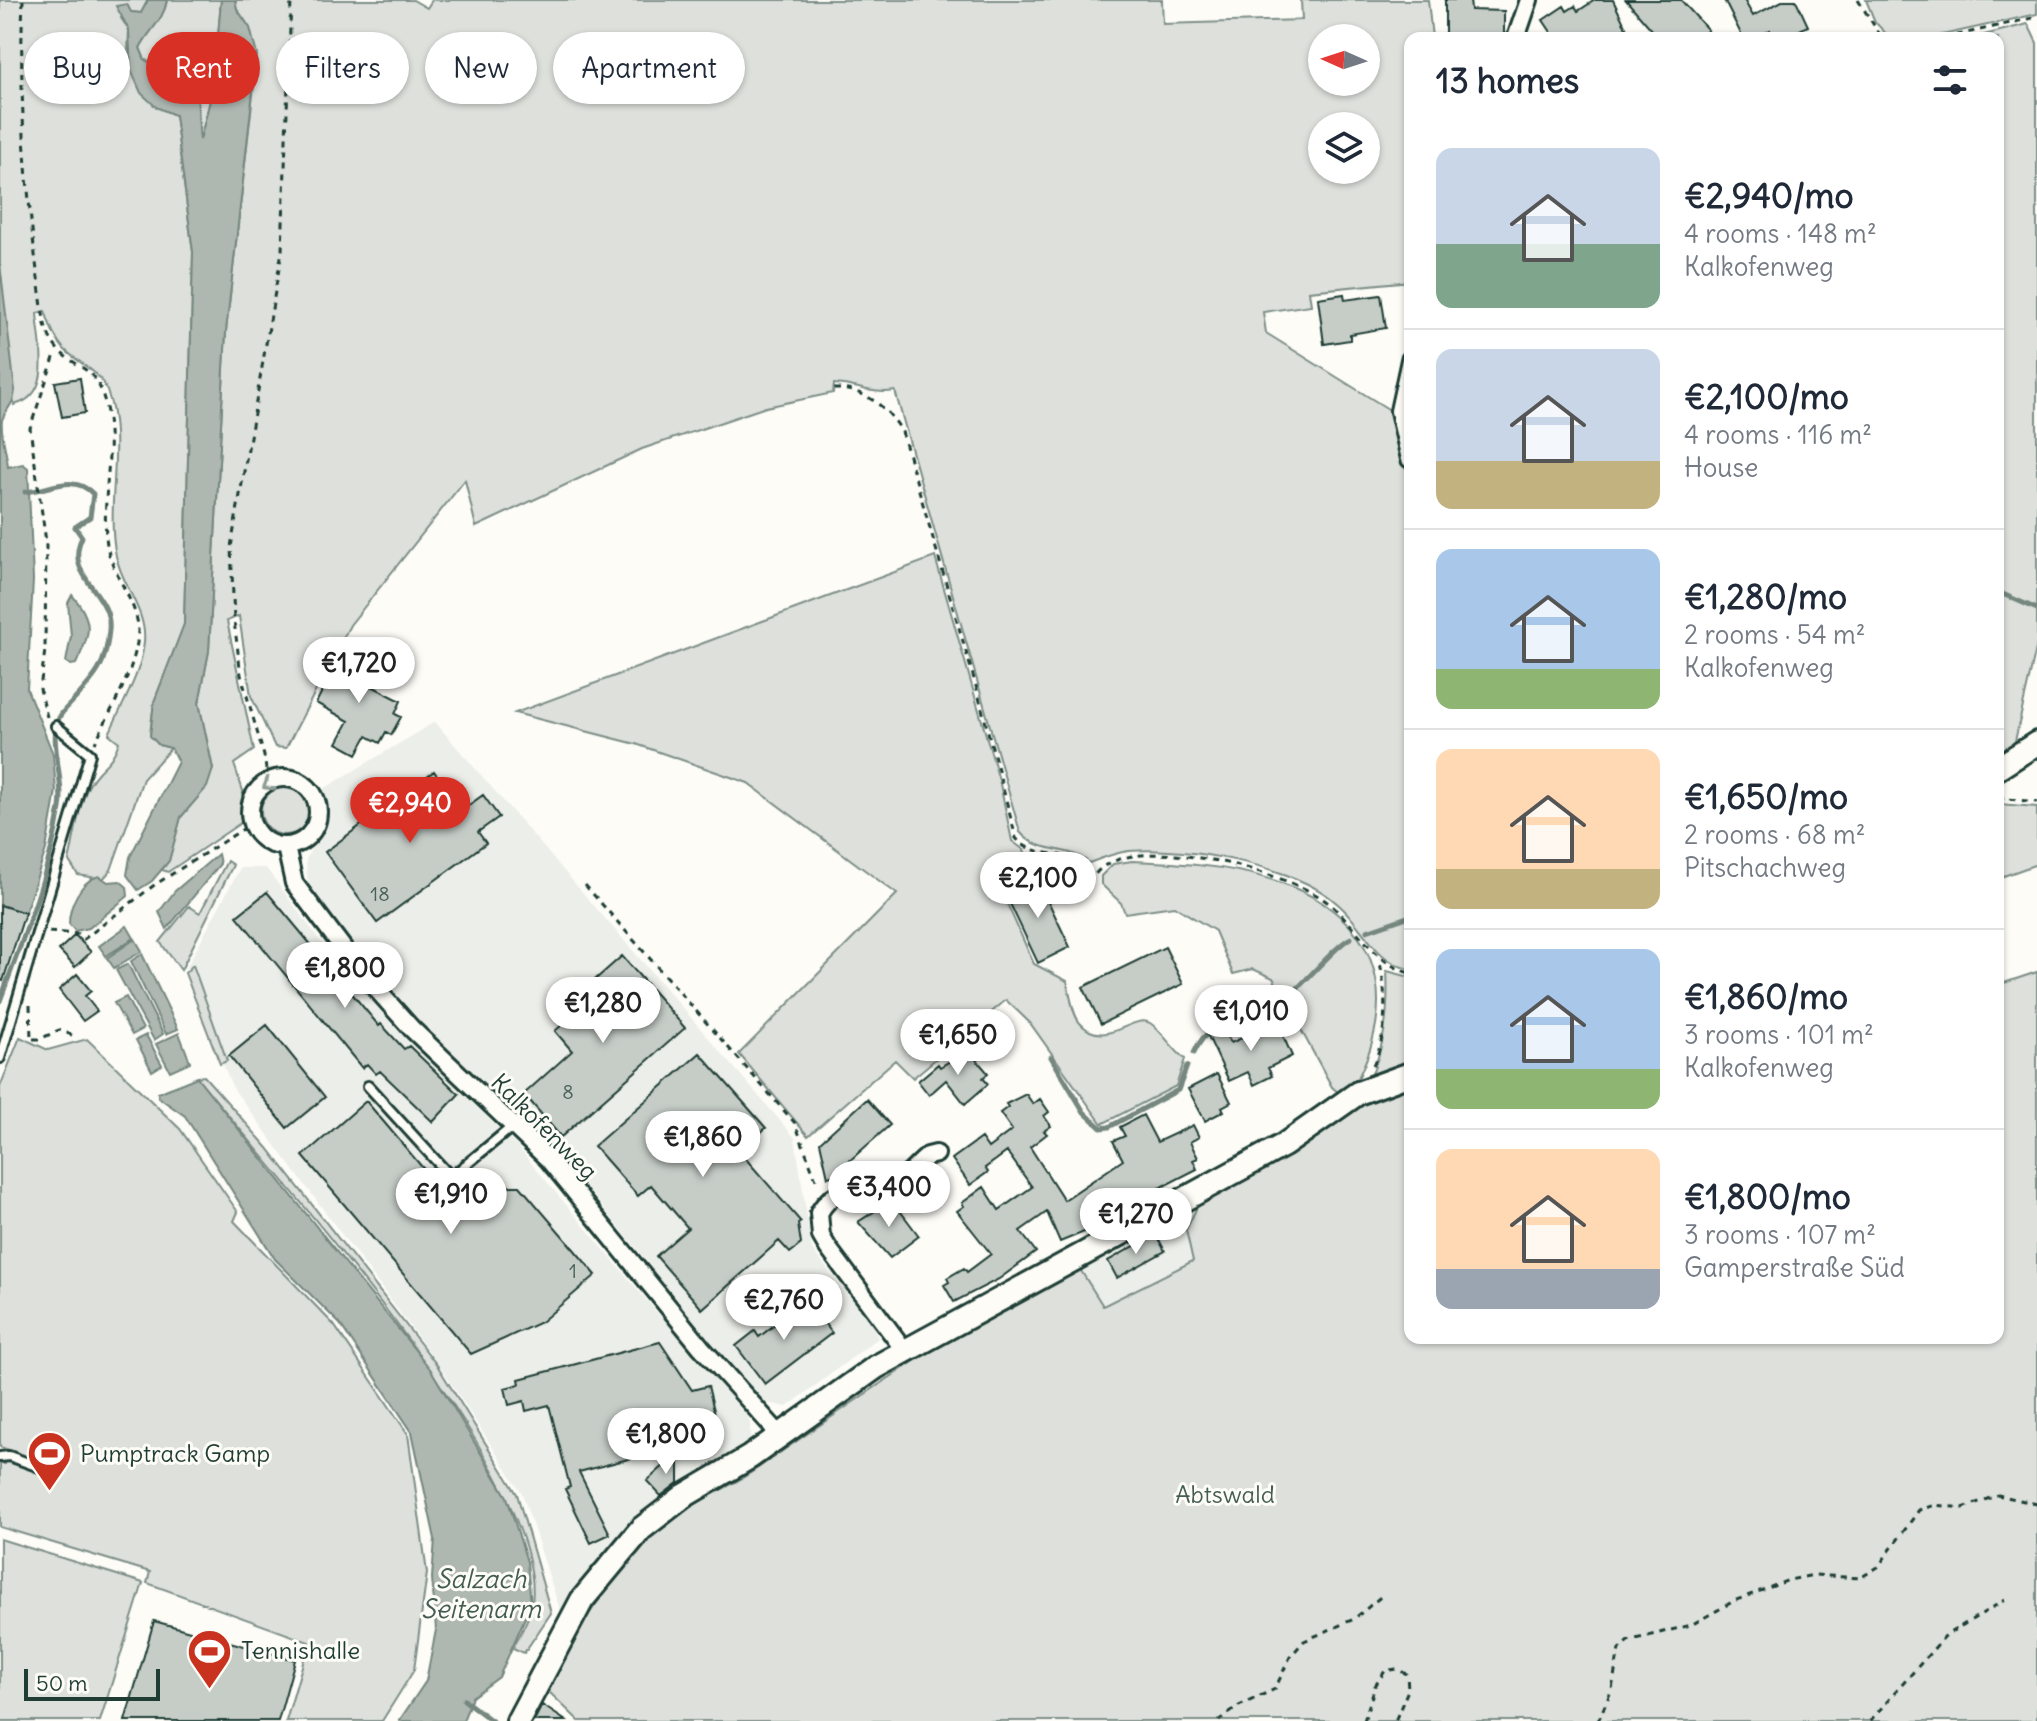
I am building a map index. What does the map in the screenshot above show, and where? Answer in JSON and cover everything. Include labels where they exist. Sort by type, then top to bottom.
[{"type":"street","points":[[1518,32],[1529,0]]},
{"type":"street","points":[[1404,388],[1399,411],[1404,433]]},
{"type":"street","points":[[2004,764],[2037,743]]},
{"type":"street","points":[[293,779],[313,793],[318,804],[315,828],[308,838],[286,847],[263,840],[251,824],[252,800],[268,782],[293,779]]},
{"type":"street","name":"Kalkofenweg","points":[[286,847],[294,883],[322,924],[412,1029],[557,1170],[701,1347],[780,1435]]},
{"type":"street","points":[[518,1721],[567,1624],[611,1562],[641,1529],[684,1496],[720,1477],[876,1367],[1275,1150],[1358,1093],[1404,1076]]},
{"type":"street","points":[[905,1351],[821,1236],[819,1213],[824,1204],[843,1192],[885,1192],[928,1156],[936,1154]]},
{"type":"lane","points":[[0,1058],[90,754],[56,726]]},
{"type":"lane","points":[[368,1086],[451,1177],[513,1126]]},
{"type":"lane","points":[[0,1457],[9,1456],[53,1472]]},
{"type":"path","points":[[23,0],[21,69],[26,183],[47,338],[56,352],[82,367],[102,392],[108,428],[106,541],[117,578],[139,626],[136,646],[90,754]]},
{"type":"path","points":[[268,782],[264,756],[241,675],[234,621],[231,547],[282,251],[291,0]]},
{"type":"path","points":[[1858,0],[1878,32]]},
{"type":"path","points":[[1971,32],[2037,17]]},
{"type":"path","points":[[56,352],[30,428],[46,542],[45,650],[41,699],[48,719],[56,726]]},
{"type":"path","points":[[834,389],[864,394],[896,421],[902,432],[976,686],[1016,838],[1021,845],[1072,856],[1082,862],[1093,877],[1103,864],[1129,857],[1192,857],[1286,881],[1322,898],[1342,914],[1379,959],[1404,970]]},
{"type":"path","points":[[2004,799],[2037,802]]},
{"type":"path","points":[[38,932],[72,933],[84,939],[153,886],[251,824]]},
{"type":"path","points":[[585,885],[795,1123],[824,1204]]},
{"type":"path","points":[[1358,1093],[1376,1060],[1382,1035],[1384,996],[1379,959]]},
{"type":"path","points":[[18,994],[29,1001],[31,1039],[40,1039],[59,1030],[77,1037]]},
{"type":"path","points":[[1598,1721],[1612,1689],[1619,1649],[1628,1641],[1691,1625],[1734,1601],[1789,1580],[1814,1575],[1860,1578],[1878,1567],[1908,1521],[1927,1508],[1963,1508],[1998,1495],[2037,1504]]},
{"type":"path","points":[[1219,1721],[1239,1706],[1275,1689],[1290,1657],[1304,1641],[1354,1619],[1384,1594]]},
{"type":"path","points":[[1870,1721],[1946,1635],[2005,1600]]},
{"type":"path","points":[[1364,1721],[1375,1686],[1385,1671],[1396,1669],[1407,1674],[1408,1690],[1395,1721]]},
{"type":"shaded area","points":[[435,722],[795,1138],[812,1250],[872,1324],[878,1338],[787,1407],[767,1403],[720,1357],[689,1323],[646,1260],[563,1159],[446,1050],[371,968],[315,895],[307,877],[306,860],[328,809],[322,790]]},
{"type":"shaded area","points":[[240,868],[266,868],[330,954],[402,1035],[516,1145],[654,1309],[745,1408],[750,1423],[750,1439],[743,1451],[654,1506],[605,1552],[561,1613],[522,1493],[441,1368],[233,1088],[184,972]]},
{"type":"shaded area","points":[[1198,1205],[1186,1230],[1194,1261],[1102,1306],[1078,1266]]},
{"type":"green space","points":[[0,0],[148,0],[141,13],[131,12],[121,18],[129,32],[24,32],[24,104],[130,104],[130,54],[146,87],[146,104],[155,104],[175,115],[193,252],[184,625],[154,702],[150,735],[159,745],[171,748],[143,779],[111,870],[103,879],[78,875],[69,861],[84,796],[119,742],[109,734],[130,689],[144,642],[142,620],[119,567],[113,536],[115,430],[112,410],[103,384],[94,372],[61,345],[45,311],[37,313],[42,367],[40,380],[27,399],[14,405],[0,264]]},
{"type":"green space","points":[[167,0],[221,0],[218,32],[151,32]]},
{"type":"green space","points":[[235,0],[413,0],[427,8],[432,0],[1162,0],[1163,24],[1302,20],[1301,0],[1428,0],[1431,32],[1404,32],[1404,282],[1309,291],[1311,305],[1263,312],[1266,333],[1393,412],[1397,439],[1404,456],[1404,967],[1379,952],[1348,914],[1320,891],[1269,869],[1209,855],[1153,850],[1124,852],[1089,863],[1072,853],[1036,844],[1020,832],[895,391],[879,392],[834,384],[833,393],[766,407],[642,449],[476,527],[465,480],[350,625],[286,748],[275,747],[251,696],[239,616],[227,621],[254,750],[234,764],[243,791],[242,822],[168,872],[162,870],[169,860],[181,817],[198,797],[213,769],[199,703],[209,651],[226,331],[252,104],[260,104],[260,32],[250,32]]},
{"type":"green space","points":[[1866,0],[2037,0],[2037,14],[1956,32],[1884,32],[1875,22]]},
{"type":"green space","points":[[2028,24],[2037,43],[2037,644],[2013,750],[2004,757],[2004,32],[1996,32]]},
{"type":"green space","points":[[146,39],[146,61],[145,60],[140,48]]},
{"type":"green space","points":[[197,104],[209,104],[199,144]]},
{"type":"green space","points":[[935,557],[1000,784],[1012,841],[1024,850],[1034,872],[1000,888],[1034,964],[1067,981],[1075,1014],[1089,1031],[1108,1033],[1143,1021],[1150,1023],[1185,1059],[1176,1086],[1102,1124],[1030,1023],[1006,1000],[913,1078],[895,1060],[808,1136],[739,1054],[897,894],[748,783],[636,744],[515,713]]},
{"type":"green space","points":[[285,787],[302,794],[309,811],[302,828],[285,835],[268,828],[261,811],[268,794]]},
{"type":"green space","points":[[2004,804],[2037,807],[2037,864],[2004,876]]},
{"type":"green space","points":[[227,861],[233,865],[181,970],[160,942],[189,906],[200,913]]},
{"type":"green space","points":[[1132,861],[1217,867],[1266,878],[1304,892],[1334,911],[1357,935],[1371,961],[1378,991],[1376,1023],[1367,1057],[1350,1093],[1340,1094],[1332,1087],[1273,978],[1253,969],[1233,974],[1215,931],[1174,906],[1125,913],[1121,903],[1101,884],[1101,876],[1113,864]]},
{"type":"green space","points":[[193,965],[227,1061],[220,1064],[185,973]]},
{"type":"green space","points":[[1387,971],[1404,975],[1404,1070],[1368,1083],[1385,1028]]},
{"type":"green space","name":"Abtswald","points":[[2037,972],[2037,1721],[579,1721],[545,1688],[611,1583],[644,1544],[672,1519],[755,1470],[953,1336],[1078,1266],[1103,1306],[1193,1261],[1186,1230],[1198,1205],[1347,1109],[1404,1087],[1404,1344],[2004,1344],[2004,983]]},
{"type":"green space","points":[[20,1037],[48,1050],[87,1039],[180,1129],[238,1212],[234,1221],[334,1325],[408,1434],[427,1573],[414,1670],[382,1721],[286,1721],[309,1642],[147,1583],[150,1572],[0,1527],[0,1464],[5,1464],[9,1450],[0,1447],[0,1087]]},
{"type":"green space","points":[[204,1076],[267,1147],[437,1365],[517,1494],[551,1613],[524,1653],[513,1648],[532,1603],[526,1548],[498,1481],[455,1407],[402,1331],[344,1255],[197,1077]]},
{"type":"green space","points":[[0,1539],[143,1583],[100,1721],[0,1721]]},
{"type":"water","points":[[148,0],[167,0],[160,19],[151,32],[146,32],[146,39],[140,48],[146,61],[146,98],[131,70],[130,32],[116,6],[127,4],[131,12],[141,13]]},
{"type":"water","points":[[221,0],[235,0],[237,9],[251,32],[218,32]]},
{"type":"water","points":[[153,104],[198,104],[200,140],[209,104],[251,104],[226,331],[209,651],[199,703],[213,769],[207,787],[181,817],[169,861],[152,881],[138,890],[127,875],[130,857],[178,762],[171,748],[159,745],[150,736],[154,702],[184,624],[193,252],[175,115]]},
{"type":"water","points":[[0,264],[15,390],[12,403],[2,420],[3,437],[8,467],[23,464],[28,468],[33,580],[27,689],[53,754],[56,791],[46,849],[25,913],[0,905]]},
{"type":"water","points":[[72,595],[84,613],[88,628],[76,664],[71,665],[66,662],[71,636],[68,603]]},
{"type":"water","points":[[218,854],[220,864],[167,929],[159,912],[175,891]]},
{"type":"water","points":[[99,876],[108,882],[120,881],[127,887],[128,896],[89,928],[75,931],[69,924],[73,902],[86,883]]},
{"type":"water","points":[[127,926],[134,938],[106,956],[99,946]]},
{"type":"water","points":[[135,939],[142,951],[114,968],[107,958]]},
{"type":"water","points":[[142,954],[178,1029],[166,1034],[131,961]]},
{"type":"water","points":[[128,964],[163,1034],[154,1040],[116,970]]},
{"type":"water","points":[[126,997],[143,1029],[132,1035],[114,1003]]},
{"type":"water","points":[[179,1033],[190,1062],[170,1071],[156,1044]]},
{"type":"water","points":[[146,1035],[162,1065],[152,1071],[136,1040]]},
{"type":"water","name":"Salzach Seitenarm","points":[[197,1077],[431,1370],[507,1497],[527,1562],[531,1604],[499,1677],[472,1697],[463,1721],[399,1721],[426,1681],[436,1630],[432,1578],[435,1539],[412,1432],[340,1324],[275,1259],[185,1116],[158,1097],[158,1093]]},
{"type":"building","points":[[1445,0],[1470,0],[1471,10],[1504,11],[1504,32],[1445,32]]},
{"type":"building","points":[[1595,0],[1613,0],[1628,32],[1551,32],[1543,20],[1564,6],[1567,11],[1575,6],[1578,11]]},
{"type":"building","points":[[1626,0],[1681,0],[1708,30],[1706,32],[1654,32]]},
{"type":"building","points":[[1724,0],[1744,0],[1753,16],[1784,0],[1796,0],[1808,26],[1796,32],[1740,32]]},
{"type":"building","points":[[1344,294],[1345,300],[1381,295],[1386,328],[1350,334],[1350,340],[1324,344],[1318,298]]},
{"type":"building","points":[[80,378],[85,413],[62,417],[55,382]]},
{"type":"building","points":[[340,656],[376,674],[370,685],[401,701],[395,714],[401,717],[391,735],[386,732],[380,743],[367,736],[357,754],[337,743],[349,721],[316,703]]},
{"type":"building","points":[[434,771],[462,810],[483,795],[499,817],[478,832],[486,843],[377,923],[325,852]]},
{"type":"building","points":[[1079,871],[1082,889],[1065,892],[1062,874]]},
{"type":"building","points":[[1037,878],[1070,947],[1038,963],[1005,893]]},
{"type":"building","points":[[267,892],[379,1026],[381,1024],[404,1049],[409,1046],[459,1094],[433,1122],[380,1071],[376,1074],[367,1064],[362,1068],[237,916]]},
{"type":"building","points":[[0,905],[25,913],[3,981],[0,980]]},
{"type":"building","points":[[75,935],[91,952],[75,967],[59,950]]},
{"type":"building","points":[[1165,947],[1183,984],[1101,1024],[1083,987]]},
{"type":"building","points":[[622,956],[685,1028],[561,1137],[524,1094],[572,1051],[555,1031],[579,1010],[571,1001]]},
{"type":"building","points":[[77,974],[91,991],[85,996],[97,1011],[83,1021],[59,990]]},
{"type":"building","points":[[1277,1022],[1292,1056],[1268,1068],[1272,1076],[1254,1085],[1248,1072],[1229,1081],[1207,1034],[1221,1027],[1231,1043]]},
{"type":"building","points":[[267,1025],[325,1097],[287,1128],[229,1056]]},
{"type":"building","points":[[968,1050],[988,1073],[983,1078],[988,1084],[965,1104],[946,1080],[929,1095],[918,1081],[938,1064],[940,1067]]},
{"type":"building","points":[[700,1053],[766,1128],[739,1151],[801,1222],[798,1224],[801,1244],[790,1253],[779,1241],[702,1309],[656,1256],[688,1228],[651,1185],[638,1196],[594,1146]]},
{"type":"building","points":[[1217,1074],[1231,1102],[1222,1107],[1224,1111],[1205,1121],[1188,1089]]},
{"type":"building","points":[[1026,1094],[1033,1104],[1040,1099],[1049,1112],[1044,1116],[1051,1126],[1044,1131],[1047,1134],[1030,1147],[1064,1200],[1123,1160],[1113,1141],[1125,1136],[1120,1127],[1143,1115],[1157,1142],[1193,1125],[1199,1137],[1190,1142],[1198,1158],[1193,1160],[1197,1169],[1140,1198],[1089,1230],[1060,1242],[1047,1212],[1020,1231],[1036,1252],[999,1279],[954,1302],[944,1285],[949,1282],[947,1278],[964,1268],[967,1272],[991,1254],[957,1211],[964,1206],[962,1203],[984,1187],[999,1210],[1032,1187],[1007,1152],[985,1168],[988,1172],[970,1185],[952,1159],[981,1138],[988,1148],[1012,1130],[1000,1113],[1008,1107],[1006,1104]]},
{"type":"building","points":[[867,1099],[890,1125],[847,1163],[849,1171],[828,1177],[820,1142]]},
{"type":"building","points":[[366,1101],[466,1219],[505,1186],[520,1186],[596,1275],[541,1322],[471,1354],[303,1156]]},
{"type":"building","points":[[892,1200],[919,1236],[890,1258],[858,1222]]},
{"type":"building","points":[[1156,1234],[1165,1251],[1117,1278],[1108,1261]]},
{"type":"building","points":[[806,1300],[832,1333],[765,1384],[736,1346],[755,1331],[759,1337]]},
{"type":"building","points":[[660,1342],[692,1390],[708,1386],[720,1435],[579,1472],[610,1534],[591,1543],[565,1489],[570,1487],[549,1405],[526,1411],[524,1401],[509,1405],[505,1388],[520,1384],[519,1379]]},
{"type":"building","points":[[679,1452],[679,1482],[661,1496],[647,1481]]},
{"type":"building","name":"Tennishalle","points":[[154,1621],[295,1660],[278,1721],[125,1721]]},
{"type":"building","points":[[542,1705],[566,1721],[534,1721]]},
{"type":"waterway","points":[[0,1001],[34,906],[55,833],[61,797],[56,727],[62,713],[99,669],[106,652],[109,630],[104,605],[79,563],[82,537],[75,527],[90,517],[93,494],[86,488],[70,484],[25,492]]},
{"type":"waterway","points":[[2004,595],[2037,609]]},
{"type":"waterway","points":[[1367,931],[1404,918]]},
{"type":"waterway","points":[[1287,998],[1351,938]]},
{"type":"waterway","points":[[1194,1053],[1211,1031],[1277,1006]]},
{"type":"waterway","points":[[1051,1057],[1084,1112],[1101,1128],[1109,1127],[1178,1090],[1187,1066]]},
{"type":"waterway","points":[[464,1700],[492,1721]]},
{"type":"place","name":"Pumptrack Gamp","points":[[49,1493]]},
{"type":"place","name":"Tennishalle","points":[[210,1690]]}]
